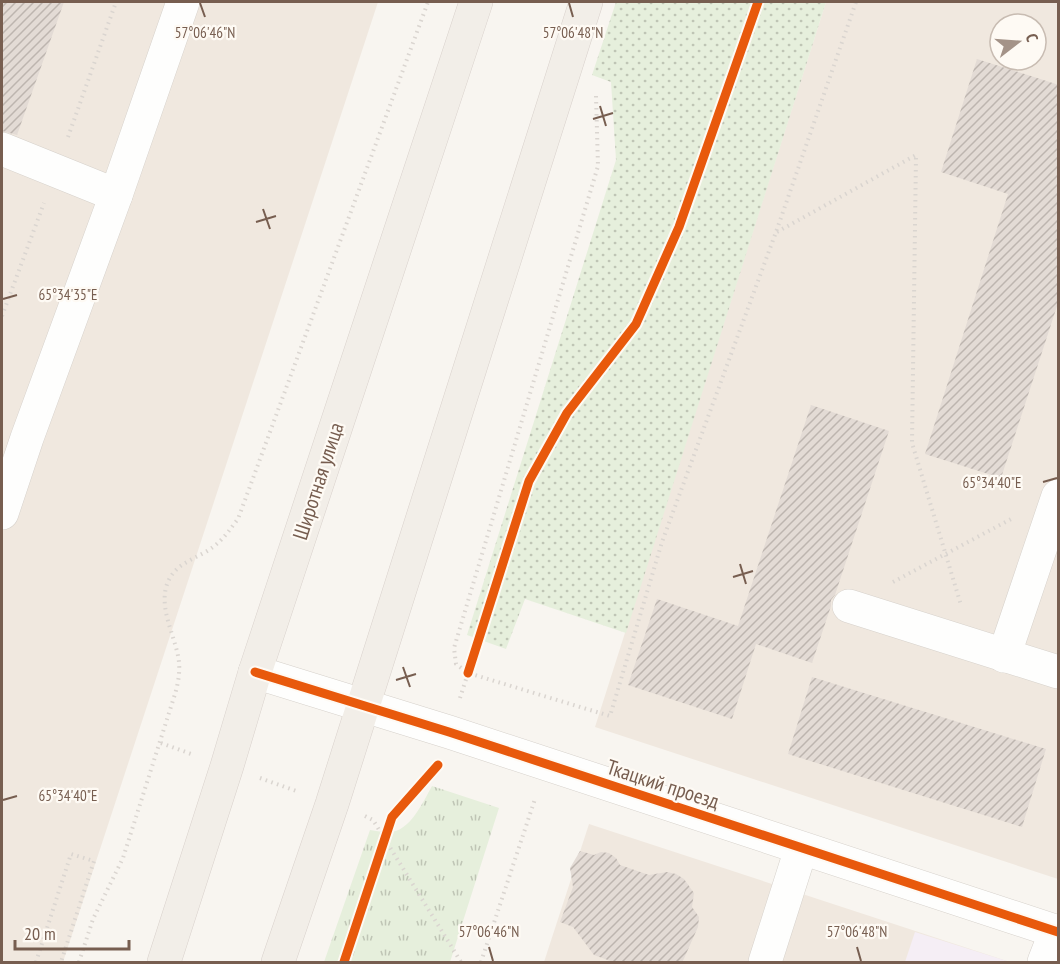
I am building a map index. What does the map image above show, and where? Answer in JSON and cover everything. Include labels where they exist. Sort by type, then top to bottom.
[{"type":"main road","name":"Широтная улица","points":[[164,963],[255,672],[476,2]]},
{"type":"main road","points":[[278,963],[332,804],[586,2]]},
{"type":"street","points":[[2,513],[14,434],[116,195],[183,2]]},
{"type":"street","points":[[2,149],[116,195]]},
{"type":"street","points":[[989,651],[1059,496]]},
{"type":"street","points":[[849,606],[1059,672]]},
{"type":"street","name":"Ткацкий проезд","points":[[255,672],[449,732],[1057,932]]},
{"type":"street","points":[[765,963],[801,849]]},
{"type":"street","points":[[1044,963],[1057,932]]},
{"type":"path","points":[[79,963],[93,919],[123,858],[176,694],[179,662],[167,618],[165,602],[167,588],[171,577],[180,566],[212,548],[225,537],[238,519],[428,2]]},
{"type":"path","points":[[596,96],[598,166],[454,648],[456,664],[468,673],[610,716],[662,542],[776,232],[856,2]]},
{"type":"path","points":[[776,232],[916,155],[912,443],[945,554],[989,651]]},
{"type":"path","points":[[849,606],[1017,516]]},
{"type":"path","points":[[468,673],[471,662]]},
{"type":"path","points":[[481,963],[536,796]]},
{"type":"path","points":[[361,814],[373,820],[461,963]]},
{"type":"path","points":[[381,850],[388,828]]},
{"type":"path","points":[[36,963],[70,854],[94,861],[61,963]]},
{"type":"shaded area","points":[[2,2],[378,2],[63,962],[2,962]]},
{"type":"shaded area","points":[[826,2],[1058,2],[1058,879],[595,727]]},
{"type":"shaded area","points":[[589,824],[1010,962],[544,962]]},
{"type":"shaded area","points":[[915,932],[1010,962],[905,962]]},
{"type":"green space","points":[[616,2],[826,2],[626,633],[525,599],[506,649],[467,635],[616,160],[611,82],[592,75]]},
{"type":"green space","points":[[432,786],[499,808],[450,962],[324,962],[370,830],[389,832],[403,827],[420,808]]},
{"type":"building","points":[[2,2],[64,2],[17,135],[2,131]]},
{"type":"building","points":[[977,59],[988,62],[988,72],[1018,72],[1059,85],[1059,300],[1001,478],[925,454],[1008,194],[941,172]]},
{"type":"building","points":[[811,405],[889,431],[835,595],[831,600],[812,663],[756,644],[732,719],[628,685],[657,599],[738,626]]},
{"type":"building","points":[[812,677],[1046,749],[1022,827],[788,754]]},
{"type":"building","points":[[580,851],[594,855],[601,852],[609,853],[620,865],[649,875],[667,872],[684,879],[694,893],[692,907],[699,917],[698,927],[682,963],[616,963],[594,955],[573,927],[560,922],[573,887],[570,868]]},
{"type":"cycle path","points":[[468,673],[529,481],[567,413],[636,324],[679,227],[758,2]]},
{"type":"cycle path","points":[[255,672],[449,732],[1058,932]]},
{"type":"cycle path","points":[[344,962],[392,817],[438,765]]}]
